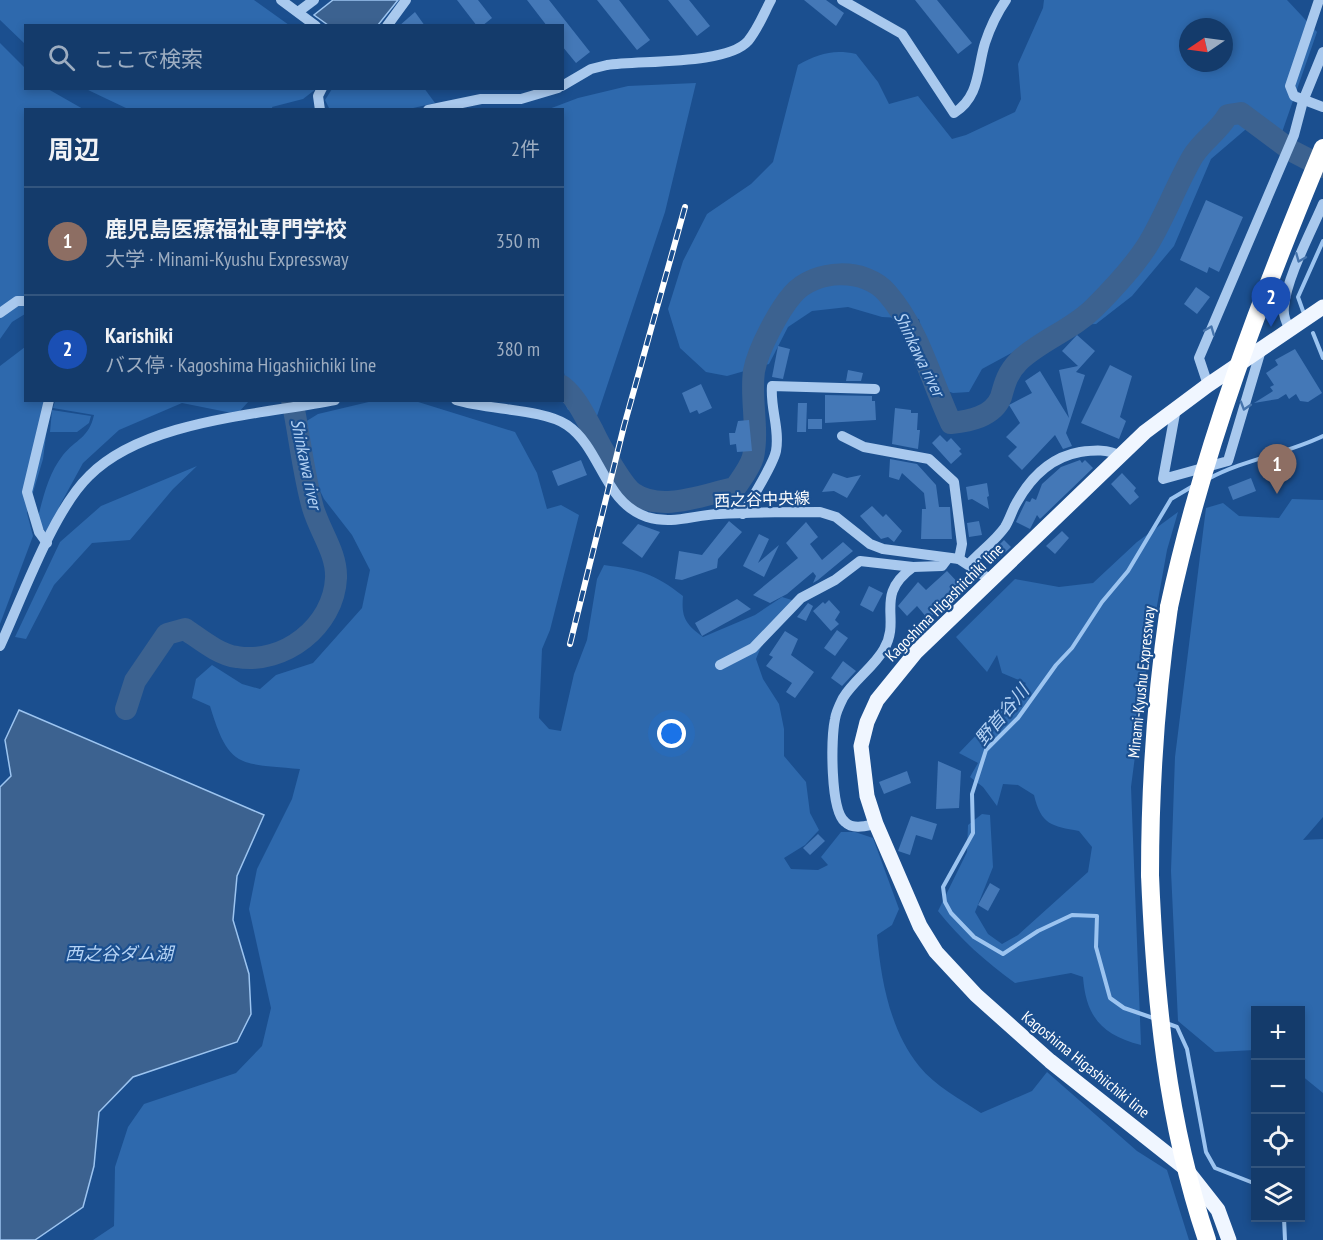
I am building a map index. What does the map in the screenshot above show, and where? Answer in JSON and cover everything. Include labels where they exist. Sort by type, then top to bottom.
[{"type":"highway","name":"Minami-Kyushu Expressway","points":[[1207,1240],[1183,1153],[1157,1002],[1150,875],[1150,782],[1158,682],[1169,607],[1197,494],[1225,405],[1323,148]]},
{"type":"main road","name":"Kagoshima Higashiichiki line","points":[[1232,1238],[1218,1210],[1185,1168],[1050,1061],[953,973],[920,926],[876,824],[867,796],[861,746],[867,722],[877,700],[916,652],[1121,456],[1176,408],[1323,307]]},
{"type":"street","points":[[281,0],[313,24]]},
{"type":"street","points":[[298,12],[314,0]]},
{"type":"street","points":[[388,24],[406,0]]},
{"type":"street","points":[[564,85],[591,69],[607,65],[716,57],[738,50],[748,41],[771,0]]},
{"type":"street","points":[[842,0],[902,34],[954,113],[965,106],[976,88],[986,42],[1006,0]]},
{"type":"street","points":[[1319,0],[1290,86],[1294,96],[1323,107]]},
{"type":"street","points":[[1208,385],[1199,358],[1294,135],[1303,100],[1323,52]]},
{"type":"street","points":[[320,108],[318,96],[321,90]]},
{"type":"street","points":[[438,108],[481,99],[521,99],[551,90]]},
{"type":"street","points":[[1290,329],[1286,322],[1284,307],[1298,264],[1323,204]]},
{"type":"street","points":[[0,313],[17,301],[24,301]]},
{"type":"street","points":[[1176,408],[1163,479],[1228,461],[1262,350]]},
{"type":"street","points":[[743,514],[776,453],[776,431],[771,401],[772,386],[875,389]]},
{"type":"street","points":[[47,543],[39,532],[27,492],[49,402]]},
{"type":"street","points":[[0,646],[47,543],[69,501],[88,476],[117,453],[140,442],[195,425],[326,402]]},
{"type":"street","name":"西之谷中央線","points":[[467,402],[544,416],[570,426],[582,440],[615,495],[644,516],[674,521],[716,514],[820,512],[836,518],[870,544],[883,549],[959,560],[991,580]]},
{"type":"street","points":[[842,436],[864,447],[930,459],[954,482],[962,544],[959,560]]},
{"type":"street","points":[[720,665],[753,648],[801,598],[835,580],[860,561],[913,567],[942,566],[959,560],[1004,528],[1017,501],[1035,476],[1054,461],[1072,453],[1092,450],[1110,450],[1121,456]]},
{"type":"street","points":[[876,824],[856,827],[845,822],[839,811],[832,747],[835,717],[844,697],[884,650],[890,636],[890,596],[896,583],[913,567]]},
{"type":"shaded area","points":[[0,0],[254,0],[288,24],[24,24],[24,43],[0,20]]},
{"type":"shaded area","points":[[1044,0],[1287,0],[1317,32],[1280,138],[1259,118],[1211,159],[1174,246],[1132,296],[1096,324],[1053,326],[1017,350],[982,369],[969,392],[953,393],[935,387],[919,319],[882,317],[848,307],[812,311],[788,327],[769,364],[727,376],[706,372],[680,348],[668,309],[683,261],[707,214],[751,184],[773,162],[798,65],[826,54],[840,52],[856,54],[878,82],[889,104],[918,96],[952,139],[966,135],[1015,112],[1021,99],[1018,64],[1043,8]]},
{"type":"shaded area","points":[[0,43],[24,67],[24,90],[50,90],[81,108],[24,108],[24,315],[12,322],[0,339]]},
{"type":"shaded area","points":[[696,83],[665,212],[597,416],[568,410],[564,398],[564,108],[552,108],[578,98],[628,86]]},
{"type":"shaded area","points":[[88,90],[315,90],[303,99],[272,108],[126,108]]},
{"type":"shaded area","points":[[331,90],[425,90],[435,103],[413,108],[329,108],[325,100]]},
{"type":"shaded area","points":[[24,348],[24,402],[43,402],[48,420],[43,459],[27,513],[33,536],[0,624],[0,366]]},
{"type":"shaded area","points":[[55,402],[248,402],[237,414],[182,403],[119,430],[83,463],[60,505],[49,536],[37,521],[47,486],[58,462],[89,429],[94,415],[53,408]]},
{"type":"shaded area","points":[[369,402],[418,402],[515,432],[537,473],[547,509],[561,505],[579,515],[550,630],[542,649],[539,718],[549,729],[561,731],[574,674],[587,640],[597,579],[604,565],[655,577],[673,588],[683,596],[686,620],[703,637],[755,615],[782,597],[795,601],[767,632],[756,659],[763,679],[779,704],[784,729],[784,756],[806,782],[810,813],[819,830],[805,845],[784,858],[791,869],[818,870],[828,865],[821,857],[841,832],[855,832],[873,838],[899,909],[892,925],[877,935],[884,987],[901,1037],[919,1066],[940,1086],[981,1113],[1032,1091],[1047,1072],[1137,1151],[1167,1170],[1189,1240],[93,1240],[114,1226],[115,1167],[128,1127],[144,1104],[236,1073],[262,1046],[271,1008],[249,909],[257,869],[292,799],[300,769],[263,766],[240,759],[224,742],[210,706],[192,698],[196,679],[212,665],[242,684],[260,689],[276,675],[313,663],[362,608],[370,570],[352,535],[324,499],[310,470],[305,422],[318,414]]},
{"type":"shaded area","points":[[52,410],[91,416],[89,423],[77,432],[50,432]]},
{"type":"shaded area","points":[[197,466],[173,489],[130,540],[92,543],[54,585],[26,639],[15,637],[60,542],[101,506]]},
{"type":"shaded area","points":[[1292,499],[1323,500],[1323,817],[1303,840],[1323,839],[1323,1093],[1305,1078],[1305,1006],[1251,1006],[1251,1050],[1215,1052],[1178,1021],[1171,871],[1175,757],[1206,508],[1223,503],[1239,516],[1279,518]]},
{"type":"shaded area","points":[[1178,512],[1167,550],[1148,656],[1131,787],[1141,1045],[1116,1036],[1098,1022],[1088,1003],[1083,977],[1071,973],[1015,983],[974,950],[938,911],[967,852],[968,825],[982,814],[990,815],[993,867],[975,912],[988,934],[1002,944],[1018,935],[1088,872],[1092,847],[1079,831],[1055,825],[1044,818],[1034,795],[1018,785],[1003,784],[997,806],[983,787],[970,777],[978,763],[959,753],[1026,683],[1002,673],[997,655],[987,672],[956,637],[1015,579],[1059,587],[1093,583],[1137,542]]},
{"type":"water","points":[[333,0],[398,0],[379,24],[327,24],[314,15]]},
{"type":"water","name":"西之谷ダム湖","points":[[19,710],[264,815],[237,876],[233,920],[249,974],[251,1014],[237,1042],[133,1077],[99,1112],[94,1166],[83,1207],[35,1240],[0,1240],[0,787],[11,776],[5,740]]},
{"type":"building","points":[[457,0],[478,0],[492,18],[484,24],[475,24]]},
{"type":"building","points":[[527,0],[549,0],[590,52],[576,63],[564,48],[564,24],[545,24]]},
{"type":"building","points":[[597,0],[619,0],[650,40],[637,50]]},
{"type":"building","points":[[668,0],[689,0],[710,26],[697,36]]},
{"type":"building","points":[[804,0],[826,0],[844,13],[836,26]]},
{"type":"building","points":[[915,0],[937,0],[972,43],[958,54]]},
{"type":"building","points":[[415,12],[424,24],[401,24]]},
{"type":"building","points":[[1206,200],[1243,217],[1219,272],[1209,267],[1207,273],[1180,260]]},
{"type":"building","points":[[1196,287],[1210,297],[1197,314],[1184,304]]},
{"type":"building","points":[[1077,335],[1095,351],[1076,372],[1085,375],[1066,433],[1072,446],[1063,449],[1055,435],[1022,470],[1008,456],[1017,447],[1006,437],[1020,423],[1009,405],[1032,393],[1025,381],[1040,371],[1069,418],[1059,370],[1078,366],[1062,351]]},
{"type":"building","points":[[778,346],[790,349],[783,379],[772,377]]},
{"type":"building","points":[[1295,349],[1322,393],[1308,402],[1300,401],[1296,394],[1289,399],[1286,394],[1278,399],[1254,403],[1273,391],[1270,387],[1274,385],[1266,373],[1278,365],[1275,360]]},
{"type":"building","points":[[1110,365],[1132,376],[1120,417],[1126,421],[1119,439],[1081,423]]},
{"type":"building","points":[[848,370],[863,373],[861,381],[846,381]]},
{"type":"building","points":[[701,384],[712,408],[699,414],[697,410],[690,413],[682,393]]},
{"type":"building","points":[[825,395],[872,396],[872,401],[875,401],[876,420],[825,423]]},
{"type":"building","points":[[798,403],[807,403],[806,432],[797,432]]},
{"type":"building","points":[[895,408],[918,413],[917,430],[920,430],[918,449],[892,444]]},
{"type":"building","points":[[808,419],[822,419],[822,429],[808,429]]},
{"type":"building","points":[[749,420],[752,451],[737,452],[736,444],[730,445],[729,433],[735,433],[738,421]]},
{"type":"building","points":[[940,435],[947,442],[951,438],[961,449],[959,451],[962,454],[951,464],[932,443]]},
{"type":"building","points":[[890,459],[917,464],[936,485],[939,507],[950,507],[952,539],[921,539],[922,509],[926,509],[924,493],[902,473],[899,480],[889,477]]},
{"type":"building","points":[[581,460],[587,475],[558,486],[552,471]]},
{"type":"building","points":[[1080,460],[1082,463],[1085,460],[1093,468],[1040,519],[1037,515],[1030,529],[1016,522],[1026,501],[1030,502],[1032,498],[1036,500],[1042,484],[1061,467]]},
{"type":"building","points":[[833,473],[847,478],[861,475],[847,498],[834,491],[822,492]]},
{"type":"building","points":[[1122,473],[1136,488],[1134,491],[1139,497],[1130,505],[1111,484]]},
{"type":"building","points":[[1251,478],[1256,491],[1233,500],[1228,487]]},
{"type":"building","points":[[987,483],[989,509],[972,499],[968,500],[966,487]]},
{"type":"building","points":[[872,506],[883,517],[886,514],[902,531],[894,542],[888,537],[881,539],[860,516]]},
{"type":"building","points":[[729,521],[742,532],[718,559],[717,568],[682,580],[675,579],[679,551],[702,555]]},
{"type":"building","points":[[979,521],[982,535],[969,537],[967,523]]},
{"type":"building","points":[[806,522],[818,537],[810,544],[822,560],[843,542],[853,551],[818,580],[813,583],[816,576],[813,572],[787,594],[770,603],[753,595],[798,558],[786,543]]},
{"type":"building","points":[[638,524],[660,532],[642,558],[622,543]]},
{"type":"building","points":[[1062,531],[1069,538],[1055,554],[1046,546]]},
{"type":"building","points":[[759,534],[769,539],[758,563],[779,545],[764,577],[743,566]]},
{"type":"building","points":[[1004,540],[1011,547],[994,563],[987,557]]},
{"type":"building","points":[[947,571],[963,588],[928,619],[917,606],[907,616],[898,606],[918,582],[926,590]]},
{"type":"building","points":[[869,586],[883,593],[873,612],[860,605]]},
{"type":"building","points":[[737,599],[751,609],[702,636],[695,623]]},
{"type":"building","points":[[829,600],[840,612],[835,620],[839,624],[831,631],[813,611]]},
{"type":"building","points":[[808,603],[813,606],[806,621],[797,617]]},
{"type":"building","points":[[837,630],[848,638],[835,656],[824,648]]},
{"type":"building","points":[[785,631],[798,639],[791,655],[814,672],[795,698],[786,692],[792,683],[766,666],[773,657],[769,655]]},
{"type":"building","points":[[843,661],[856,671],[842,686],[831,678]]},
{"type":"building","points":[[938,761],[961,771],[959,808],[936,809]]},
{"type":"building","points":[[907,771],[911,783],[884,794],[879,782]]},
{"type":"building","points":[[911,816],[937,824],[932,840],[916,835],[910,855],[898,851]]},
{"type":"building","points":[[818,834],[825,841],[810,855],[803,848]]},
{"type":"building","points":[[990,883],[1000,889],[988,911],[978,905]]},
{"type":"waterway","name":"Shinkawa river","points":[[564,388],[576,401],[611,464],[633,493],[644,499],[670,502],[735,488],[753,457],[755,446],[754,371],[764,341],[787,301],[802,286],[814,280],[840,274],[853,275],[878,285],[898,307],[924,356],[951,423],[980,417],[997,404],[1010,373],[1019,361],[1085,316],[1122,278],[1153,235],[1193,156],[1228,115],[1241,113],[1292,151],[1323,167]]},
{"type":"waterway","name":"野首谷川","points":[[1303,311],[1298,297],[1323,241]]},
{"type":"waterway","name":"野首谷川","points":[[1313,333],[1323,358]]},
{"type":"waterway","name":"Shinkawa river","points":[[126,709],[135,681],[167,634],[185,629],[230,656],[255,658],[272,655],[288,648],[316,626],[326,612],[333,596],[336,569],[310,495],[292,402]]},
{"type":"waterway","name":"野首谷川","points":[[1208,479],[1236,466],[1295,448],[1323,436]]},
{"type":"waterway","name":"野首谷川","points":[[1156,1019],[1124,1008],[1110,998],[1096,947],[1097,916],[1072,915],[1038,931],[1003,954],[974,937],[951,913],[945,902],[943,887],[973,833],[972,794],[986,750],[1018,718],[1056,665],[1072,648],[1102,602],[1128,571],[1171,499],[1193,486]]},
{"type":"waterway","name":"野首谷川","points":[[1166,1023],[1177,1027],[1187,1049],[1206,1152],[1215,1168],[1251,1182]]},
{"type":"waterway","name":"野首谷川","points":[[1284,1222],[1285,1240]]},
{"type":"railway","points":[[570,644],[624,426],[685,207]]},
{"type":"place","name":"Karishiki","points":[[1271,327]]},
{"type":"place","name":"鹿児島医療福祉専門学校","points":[[1277,494]]}]
